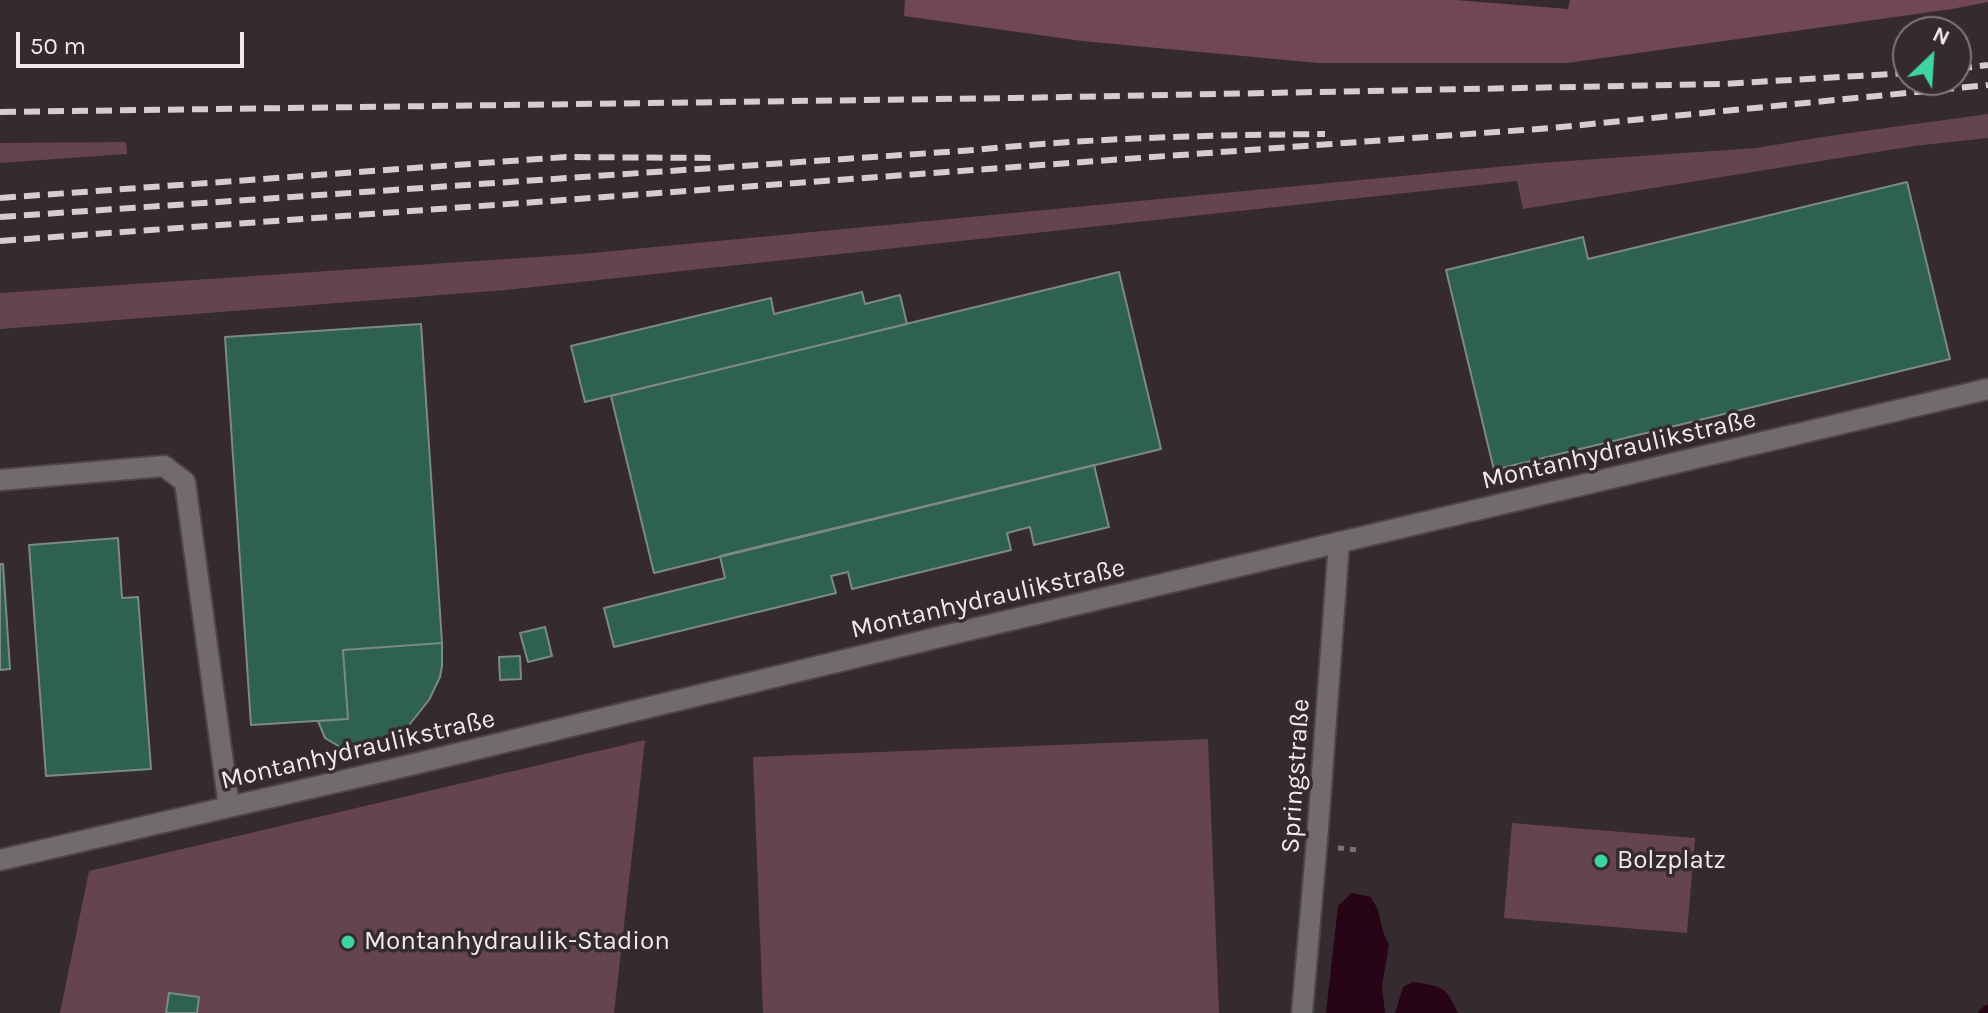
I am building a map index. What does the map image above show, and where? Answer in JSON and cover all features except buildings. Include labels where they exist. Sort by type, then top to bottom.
[{"type":"street","name":"Montanhydraulikstraße","points":[[0,860],[1988,389]]},
{"type":"street","points":[[0,480],[164,466],[185,482],[229,807]]},
{"type":"street","name":"Springstraße","points":[[1302,1013],[1339,542]]},
{"type":"shaded area","points":[[905,0],[1456,0],[1568,9],[1570,0],[1988,0],[1952,9],[1567,63],[1318,63],[1082,41],[904,16]]},
{"type":"shaded area","points":[[1988,114],[1988,138],[1914,146],[1523,209],[1517,181],[506,290],[0,329],[0,293],[581,254],[1539,163],[1756,148]]},
{"type":"shaded area","points":[[126,142],[127,154],[0,163],[0,143]]},
{"type":"shaded area","points":[[1208,739],[1219,1013],[763,1013],[753,757]]},
{"type":"shaded area","name":"Montanhydraulik-Stadion","points":[[645,740],[614,1013],[60,1013],[89,871]]},
{"type":"shaded area","name":"Bolzplatz","points":[[1512,823],[1695,838],[1687,933],[1504,918]]},
{"type":"shaded area","points":[[1352,893],[1371,897],[1389,945],[1382,986],[1385,1013],[1326,1013],[1338,906]]},
{"type":"shaded area","points":[[1413,982],[1442,989],[1458,1013],[1395,1013],[1403,987]]},
{"type":"waterway","points":[[1983,1013],[1988,1009]]},
{"type":"railway","points":[[1972,67],[1988,65]]},
{"type":"railway","points":[[0,112],[1014,98],[1722,84],[1892,74]]},
{"type":"railway","points":[[0,241],[1551,128],[1988,85]]},
{"type":"railway","points":[[0,217],[1062,143],[1193,136],[1325,134]]},
{"type":"railway","points":[[0,198],[566,157],[715,158]]},
{"type":"place","name":"Bolzplatz","points":[[1601,861]]},
{"type":"place","name":"Montanhydraulik-Stadion","points":[[348,942]]}]
